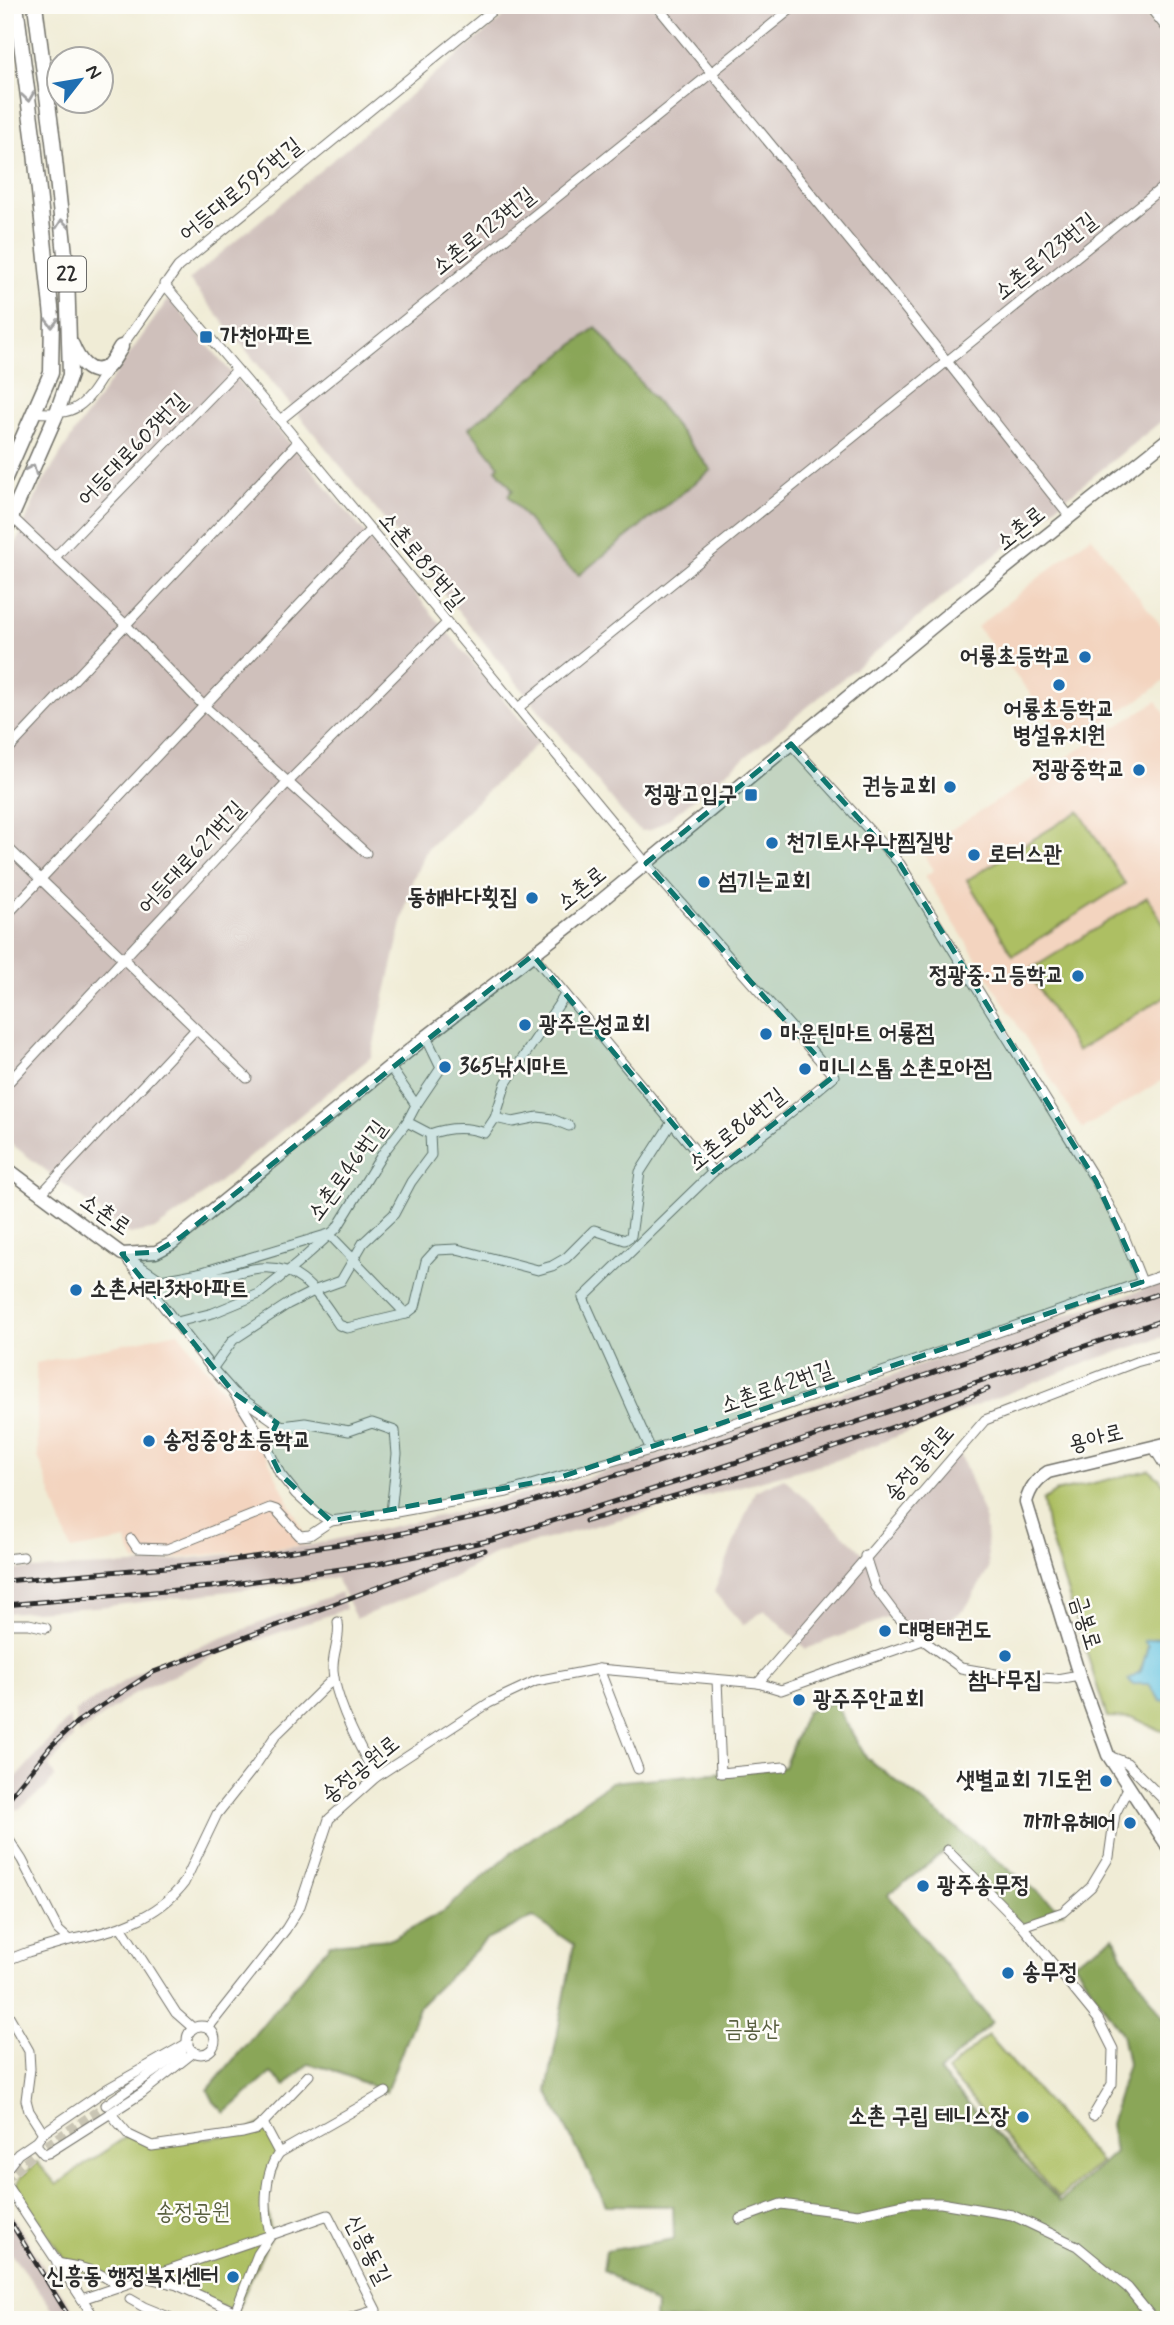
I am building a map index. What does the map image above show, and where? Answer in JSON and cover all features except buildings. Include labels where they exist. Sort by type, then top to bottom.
[{"type":"main road","name":"22","points":[[5,478],[9,458],[51,373],[52,317],[16,5]]},
{"type":"main road","name":"22","points":[[5,531],[56,415],[70,375],[67,272],[35,5]]},
{"type":"main road","points":[[70,341],[77,358],[85,367],[96,370],[107,366],[121,348]]},
{"type":"street","name":"어등대로595번길","points":[[56,415],[70,412],[92,394],[178,267],[499,5]]},
{"type":"street","points":[[656,5],[947,361],[1070,517]]},
{"type":"street","name":"소촌로123번길","points":[[280,420],[796,5]]},
{"type":"street","points":[[1148,5],[1169,31]]},
{"type":"street","name":"소촌로123번길","points":[[518,708],[1169,182]]},
{"type":"street","name":"소촌로85번길","points":[[164,284],[280,420],[646,863]]},
{"type":"street","name":"어등대로603번길","points":[[55,556],[237,370]]},
{"type":"street","points":[[33,412],[56,415]]},
{"type":"street","name":"소촌로","points":[[5,1167],[122,1254],[156,1252],[181,1237],[1169,438]]},
{"type":"street","points":[[5,752],[298,442]]},
{"type":"street","points":[[12,516],[126,625],[203,705],[366,853]]},
{"type":"street","points":[[5,917],[370,530]]},
{"type":"street","points":[[288,782],[447,622]]},
{"type":"street","points":[[791,744],[900,864],[1096,1181],[1120,1226],[1142,1282]]},
{"type":"street","name":"어등대로621번길","points":[[124,960],[288,782]]},
{"type":"street","points":[[5,845],[247,1078]]},
{"type":"street","name":"소촌로86번길","points":[[646,863],[834,1076],[713,1172],[583,1298],[651,1450]]},
{"type":"street","points":[[533,955],[713,1172]]},
{"type":"street","points":[[5,1086],[124,960]]},
{"type":"street","points":[[407,1122],[430,1134],[447,1128],[473,1128],[485,1133],[495,1118],[506,1083],[565,995]]},
{"type":"street","points":[[40,1195],[196,1029]]},
{"type":"street","name":"소촌로46번길","points":[[289,1271],[337,1228],[383,1153],[407,1122],[441,1068],[426,1037]]},
{"type":"street","points":[[390,1067],[416,1105]]},
{"type":"street","points":[[495,1118],[513,1122],[538,1117],[569,1126]]},
{"type":"street","points":[[199,1273],[223,1278],[255,1268],[289,1271],[316,1290],[339,1325],[347,1328],[406,1314],[415,1307],[426,1261],[436,1250],[457,1250],[538,1270],[566,1258],[594,1230],[625,1240],[631,1236],[640,1172],[672,1122]]},
{"type":"street","points":[[212,1369],[233,1340],[288,1304],[341,1281],[363,1243],[394,1214],[411,1182],[431,1155],[430,1134]]},
{"type":"street","points":[[122,1254],[161,1280],[199,1273],[328,1234],[406,1314]]},
{"type":"street","points":[[122,1254],[234,1393],[266,1445],[280,1474],[296,1494],[318,1514],[331,1521]]},
{"type":"street","points":[[177,1322],[213,1313],[259,1294],[289,1271]]},
{"type":"street","name":"소촌로42번길","points":[[131,1539],[137,1548],[167,1549],[270,1508],[276,1510],[300,1536],[310,1535],[331,1521],[507,1492],[651,1450],[1169,1273]]},
{"type":"street","name":"송정공원로","points":[[758,1683],[985,1420],[1136,1362],[1169,1353]]},
{"type":"street","points":[[234,1393],[283,1426],[305,1423],[349,1431],[372,1423],[395,1431],[397,1454],[391,1513]]},
{"type":"street","points":[[266,1445],[277,1423]]},
{"type":"street","name":"용아로","points":[[1048,1472],[1169,1443]]},
{"type":"street","name":"용아로","points":[[1153,1447],[1169,1473]]},
{"type":"street","name":"금봉로","points":[[1048,1472],[1039,1478],[1030,1490],[1026,1502],[1079,1675],[1108,1755],[1169,1848]]},
{"type":"street","points":[[866,1556],[875,1587],[896,1615],[923,1640],[961,1668],[1057,1679],[1079,1675]]},
{"type":"street","points":[[5,1559],[23,1557]]},
{"type":"street","points":[[338,1622],[340,1634],[335,1650],[334,1678],[340,1699],[376,1777]]},
{"type":"street","points":[[5,1624],[29,1624],[46,1628]]},
{"type":"street","name":"송정공원로","points":[[208,2028],[286,1929],[300,1906],[329,1819],[376,1777],[489,1703],[536,1681],[599,1669],[758,1683],[781,1690],[923,1640]]},
{"type":"street","points":[[599,1669],[638,1769]]},
{"type":"street","points":[[5,1961],[28,1952],[121,1927],[162,1906],[184,1883],[217,1814],[276,1735],[334,1678]]},
{"type":"street","points":[[717,1680],[721,1773],[784,1768]]},
{"type":"street","points":[[1108,1755],[1128,1763],[1169,1805]]},
{"type":"street","points":[[1022,1926],[1063,1912],[1091,1887],[1109,1857],[1115,1814],[1129,1786]]},
{"type":"street","points":[[5,1834],[22,1860],[58,1930],[69,1940]]},
{"type":"street","points":[[947,1850],[1022,1926],[1098,2019],[1113,2049],[1112,2084],[1093,2116]]},
{"type":"street","points":[[121,1927],[176,2012],[193,2028]]},
{"type":"street","points":[[5,2009],[29,2051],[26,2100],[29,2112],[43,2133]]},
{"type":"street","points":[[193,2028],[208,2028],[214,2037],[213,2046],[203,2054],[190,2047],[188,2036],[193,2028]]},
{"type":"street","points":[[5,2171],[18,2154],[37,2141],[43,2133],[107,2089],[190,2047]]},
{"type":"street","points":[[37,2141],[37,2146],[44,2154],[48,2153],[109,2109],[142,2093],[190,2047]]},
{"type":"street","points":[[109,2109],[129,2135],[152,2146],[243,2133],[255,2130],[263,2123],[309,2075]]},
{"type":"street","points":[[271,2235],[266,2200],[272,2162],[279,2153],[386,2092]]},
{"type":"street","points":[[263,2123],[279,2153]]},
{"type":"street","points":[[5,2183],[96,2320]]},
{"type":"street","points":[[740,2219],[781,2204],[858,2214],[909,2203],[941,2203],[1012,2215],[1077,2246],[1128,2288],[1154,2320]]},
{"type":"street","name":"신흥동길","points":[[271,2235],[328,2215],[376,2310],[344,2320]]},
{"type":"street","points":[[82,2299],[271,2235]]},
{"type":"street","points":[[147,2278],[177,2285],[234,2316],[258,2254],[271,2235]]},
{"type":"street","points":[[57,2263],[107,2276],[119,2287]]},
{"type":"street","points":[[130,2299],[176,2320]]},
{"type":"highlighted area","points":[[791,744],[900,864],[1096,1181],[1142,1282],[558,1478],[331,1521],[280,1474],[266,1445],[277,1423],[234,1393],[122,1254],[156,1252],[181,1237],[533,955],[713,1172],[834,1076],[646,863]]},
{"type":"shaded area","points":[[518,5],[1137,5],[1169,45],[1169,415],[670,818],[651,830],[641,831],[630,822],[189,280]]},
{"type":"shaded area","points":[[169,298],[539,742],[427,849],[411,884],[371,1057],[201,1197],[156,1229],[129,1234],[5,1139],[5,570],[40,487],[76,430]]},
{"type":"shaded area","name":"어룡초등학교","points":[[1091,536],[1169,636],[1169,677],[1146,695],[1075,738],[1063,735],[977,627]]},
{"type":"shaded area","name":"정광중·고등학교","points":[[1157,701],[1169,721],[1169,1076],[1082,1129],[925,876],[934,870],[920,849]]},
{"type":"shaded area","points":[[1169,1281],[1169,1335],[1096,1359],[836,1460],[496,1553],[447,1581],[356,1619],[336,1578],[108,1606],[5,1613],[5,1570],[133,1565],[311,1545],[447,1514],[569,1483],[809,1405],[995,1338]]},
{"type":"shaded area","name":"송정중앙초등학교","points":[[178,1332],[252,1427],[304,1533],[304,1545],[135,1562],[126,1540],[71,1550],[38,1456],[36,1363]]},
{"type":"shaded area","points":[[959,1450],[985,1518],[989,1569],[965,1609],[923,1640],[895,1615],[806,1649],[765,1610],[743,1625],[714,1592],[755,1491],[784,1478],[866,1556]]},
{"type":"shaded area","points":[[341,1592],[346,1609],[221,1653],[135,1693],[78,1734],[75,1711],[149,1666]]},
{"type":"shaded area","points":[[70,1717],[73,1738],[49,1766],[55,1776],[46,1788],[19,1809],[5,1814],[5,1790]]},
{"type":"shaded area","points":[[5,2203],[44,2269],[81,2320],[61,2320],[5,2246]]},
{"type":"green space","points":[[596,327],[711,470],[579,575],[560,560],[508,495],[513,490],[496,469],[499,466],[469,428]]},
{"type":"green space","points":[[1079,811],[1125,884],[1013,955],[967,880]]},
{"type":"green space","points":[[1147,897],[1169,932],[1169,994],[1077,1051],[1028,971]]},
{"type":"green space","points":[[1149,1470],[1160,1479],[1169,1493],[1169,1627],[1161,1637],[1145,1641],[1148,1646],[1146,1656],[1133,1684],[1149,1684],[1160,1700],[1169,1701],[1169,1732],[1134,1718],[1107,1717],[1048,1531],[1043,1500],[1055,1492]]},
{"type":"green space","name":"금봉산","points":[[834,1702],[866,1757],[1063,1912],[1022,1926],[947,1850],[888,1895],[992,2022],[939,2072],[1060,2202],[1115,2152],[1110,2124],[1128,2064],[1122,2034],[1074,1962],[1114,1937],[1123,1957],[1169,2026],[1169,2320],[655,2320],[656,2305],[603,2270],[606,2251],[674,2239],[673,2206],[606,2205],[547,2091],[574,1945],[533,1917],[486,1940],[420,2005],[386,2092],[330,2069],[308,2064],[285,2086],[271,2073],[225,2113],[214,2102],[208,2090],[330,1944],[391,1939],[444,1911],[511,1853],[611,1782],[784,1767],[806,1712]]},
{"type":"green space","name":"소촌 구립 테니스장","points":[[988,2035],[1100,2162],[1059,2198],[947,2071]]},
{"type":"green space","name":"송정공원","points":[[263,2123],[279,2153],[266,2200],[271,2235],[236,2312],[147,2278],[119,2287],[68,2265],[16,2186],[21,2177],[37,2162],[57,2185],[129,2135],[152,2146],[243,2133]]},
{"type":"water","points":[[1168,1626],[1169,1701],[1160,1700],[1149,1684],[1133,1684],[1128,1679],[1141,1671],[1148,1646],[1144,1641],[1161,1637]]},
{"type":"tunnel","points":[[5,2180],[38,2151],[106,2105]]},
{"type":"railway","points":[[5,1581],[213,1563],[374,1539],[498,1513],[883,1390],[1169,1290]]},
{"type":"railway","points":[[5,1605],[211,1587],[377,1564],[492,1540],[689,1478],[1169,1318]]},
{"type":"railway","points":[[586,1521],[840,1446],[988,1389]]},
{"type":"railway","points":[[5,1803],[51,1746],[77,1722],[151,1673],[434,1566],[485,1550]]},
{"type":"railway","points":[[5,2213],[71,2320]]},
{"type":"place","name":"가천아파트","points":[[206,337]]},
{"type":"place","name":"어룡초등학교","points":[[1085,657]]},
{"type":"place","name":"어룡초등학교 병설유치원","points":[[1059,685]]},
{"type":"place","name":"정광중학교","points":[[1139,770]]},
{"type":"place","name":"권능교회","points":[[950,787]]},
{"type":"place","name":"정광고입구","points":[[751,795]]},
{"type":"place","name":"천기토사우나찜질방","points":[[772,843]]},
{"type":"place","name":"로터스관","points":[[974,855]]},
{"type":"place","name":"섬기는교회","points":[[704,882]]},
{"type":"place","name":"동해바다횟집","points":[[532,898]]},
{"type":"place","name":"정광중·고등학교","points":[[1078,976]]},
{"type":"place","name":"광주은성교회","points":[[525,1025]]},
{"type":"place","name":"마운틴마트 어룡점","points":[[766,1034]]},
{"type":"place","name":"365낚시마트","points":[[445,1067]]},
{"type":"place","name":"미니스톱 소촌모아점","points":[[805,1069]]},
{"type":"place","name":"소촌서라3차아파트","points":[[76,1290]]},
{"type":"place","name":"송정중앙초등학교","points":[[149,1441]]},
{"type":"place","name":"대명태권도","points":[[885,1631]]},
{"type":"place","name":"참나무집","points":[[1005,1656]]},
{"type":"place","name":"광주주안교회","points":[[799,1700]]},
{"type":"place","name":"샛별교회 기도원","points":[[1106,1781]]},
{"type":"place","name":"까까유헤어","points":[[1130,1823]]},
{"type":"place","name":"광주송무정","points":[[923,1886]]},
{"type":"place","name":"송무정","points":[[1008,1973]]},
{"type":"place","name":"소촌 구립 테니스장","points":[[1023,2117]]},
{"type":"place","name":"신흥동 행정복지센터","points":[[233,2277]]}]
